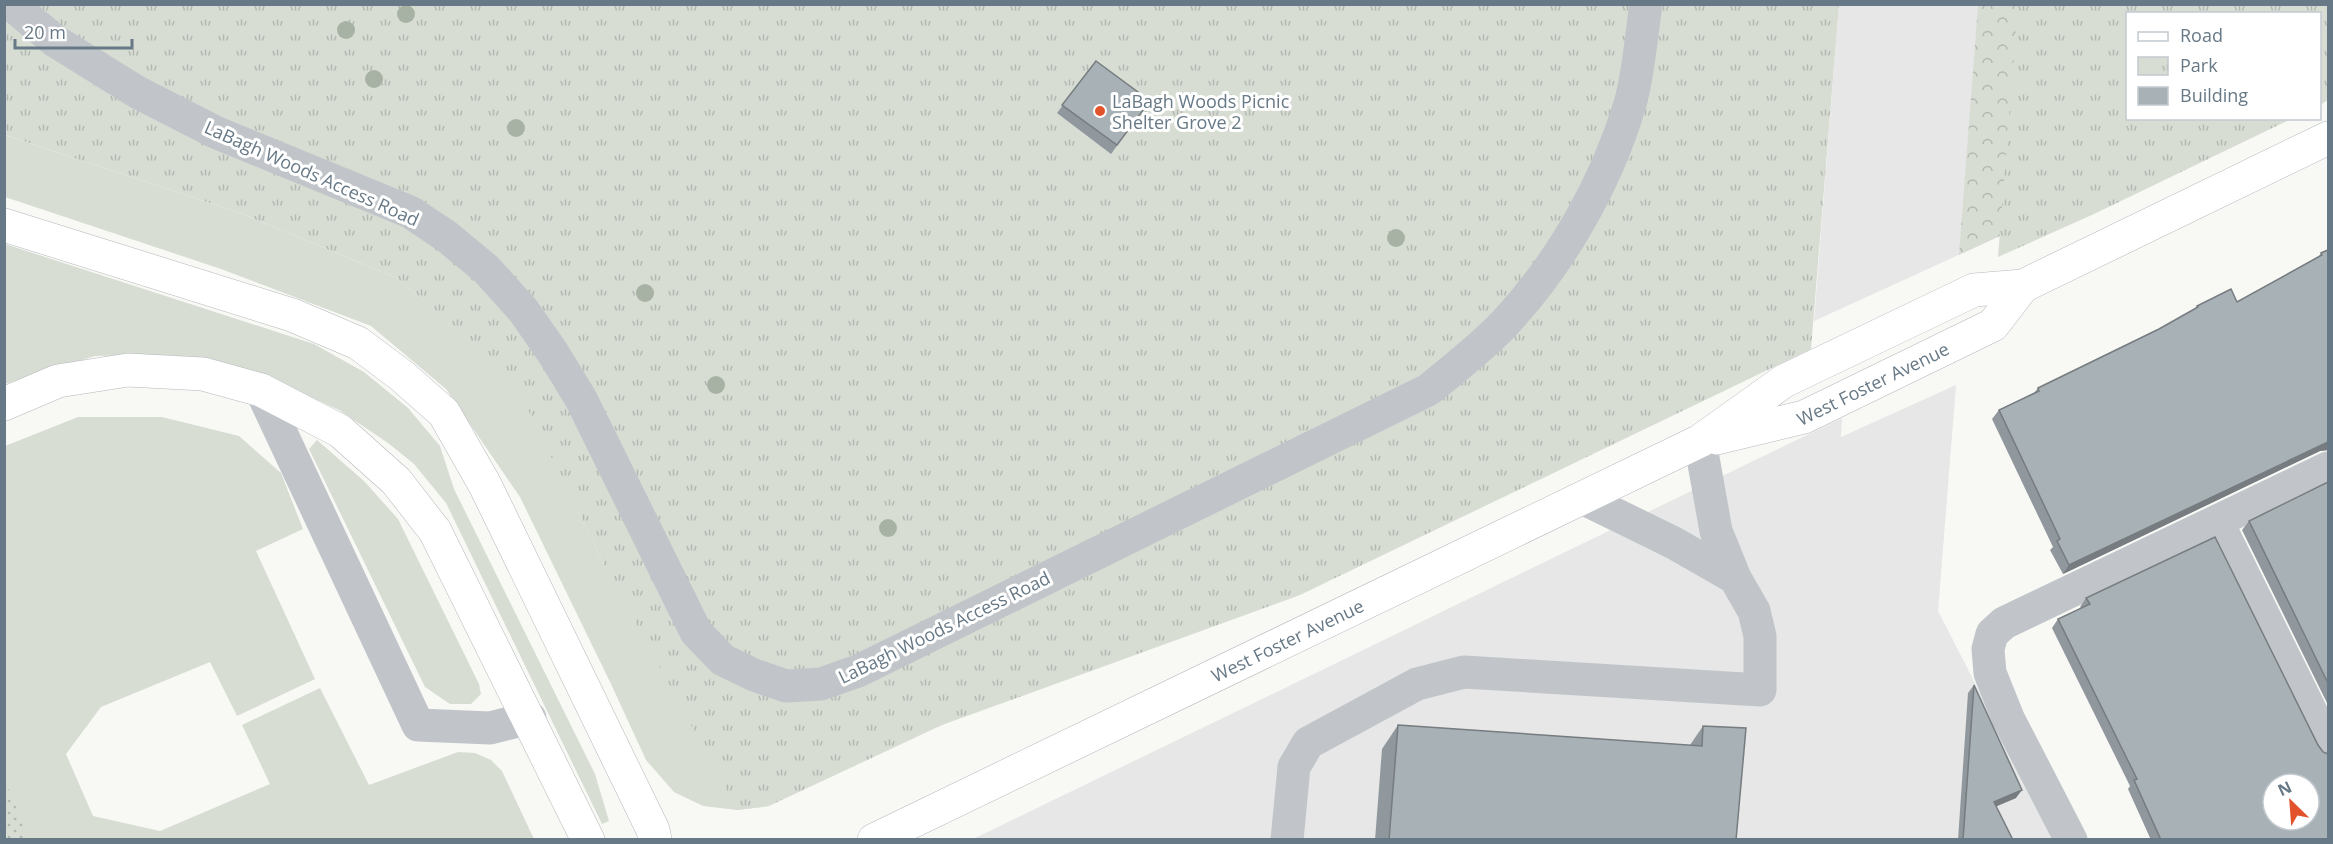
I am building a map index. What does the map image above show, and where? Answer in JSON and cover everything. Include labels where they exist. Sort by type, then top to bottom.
[{"type":"main road","name":"West Foster Avenue","points":[[874,840],[1700,441],[1784,381],[1974,290],[2023,286],[2328,138]]},
{"type":"main road","points":[[4,225],[292,315],[358,343],[402,376],[444,414],[485,485],[653,830],[655,840]]},
{"type":"main road","points":[[4,404],[58,381],[128,369],[202,374],[261,390],[340,431],[396,481],[435,531],[530,718],[588,840]]},
{"type":"street","name":"LaBagh Woods Access Road","points":[[11,4],[55,41],[137,92],[215,132],[410,212],[446,236],[486,269],[523,310],[581,399],[696,632],[723,660],[754,675],[786,686],[820,684],[858,671],[1428,390],[1464,362],[1504,323],[1560,254],[1592,199],[1630,104],[1646,4]]},
{"type":"street","points":[[261,390],[418,725],[490,728],[530,718]]},
{"type":"street","points":[[1287,840],[1294,767],[1308,743],[1417,684],[1464,672],[1760,690],[1761,636],[1754,611],[1735,578],[1716,531],[1700,441]]},
{"type":"street","points":[[2071,840],[2008,718],[1990,673],[1988,649],[1992,634],[2004,623],[2328,468]]},
{"type":"street","points":[[1582,498],[1674,543],[1735,578]]},
{"type":"street","points":[[2217,521],[2328,746]]},
{"type":"shaded area","points":[[1839,5],[2018,5],[2000,236],[1814,321]]},
{"type":"shaded area","points":[[1956,385],[1938,611],[2055,839],[971,840],[1842,418],[1841,437]]},
{"type":"green space","points":[[5,5],[1839,5],[1811,349],[1300,595],[942,725],[769,806],[737,810],[604,564],[512,377],[397,278],[240,213],[5,135]]},
{"type":"green space","points":[[1978,5],[2134,5],[2129,12],[2126,12],[2126,120],[2132,120],[2187,149],[1959,255]]},
{"type":"green space","points":[[2018,5],[2328,5],[2328,100],[2321,104],[2321,12],[2126,12],[2126,120],[2289,120],[2094,214],[1998,257]]},
{"type":"green space","points":[[5,135],[240,213],[397,278],[513,377],[604,564],[769,806],[737,810],[703,806],[674,792],[646,760],[520,497],[446,389],[371,326],[221,269],[5,197]]},
{"type":"green space","points":[[5,244],[314,344],[364,372],[408,408],[440,446],[454,489],[595,774],[609,821],[602,824],[446,503],[414,464],[388,443],[339,410],[255,372],[172,355],[95,356],[5,384]]},
{"type":"green space","points":[[78,417],[162,417],[239,436],[281,473],[303,529],[256,551],[315,679],[237,716],[210,662],[101,707],[66,754],[93,816],[160,831],[270,784],[242,725],[320,688],[369,785],[458,752],[475,753],[491,760],[502,771],[534,839],[5,840],[5,446]]},
{"type":"green space","points":[[317,440],[364,481],[398,519],[479,684],[481,694],[471,704],[450,704],[425,687],[309,449]]},
{"type":"green space","points":[[4,784],[10,791],[28,839],[5,839]]},
{"type":"building","name":"LaBagh Woods Picnic Shelter Grove 2","points":[[1096,61],[1150,101],[1117,145],[1062,105]]},
{"type":"building","points":[[2328,250],[2328,442],[2069,565],[2057,541],[2060,539],[1999,410],[2039,391],[2038,388],[2159,329],[2231,289],[2237,302]]},
{"type":"building","points":[[2328,482],[2328,683],[2249,521]]},
{"type":"building","points":[[2215,537],[2318,745],[2323,752],[2328,754],[2328,840],[2161,840],[2134,780],[2137,779],[2058,619],[2090,604],[2086,598]]},
{"type":"building","points":[[1974,685],[2022,790],[1994,802],[2013,840],[1963,840]]},
{"type":"building","points":[[1398,725],[1702,746],[1703,726],[1746,728],[1736,840],[1389,840]]},
{"type":"place","name":"LaBagh Woods Picnic Shelter Grove 2","points":[[1100,111]]}]
